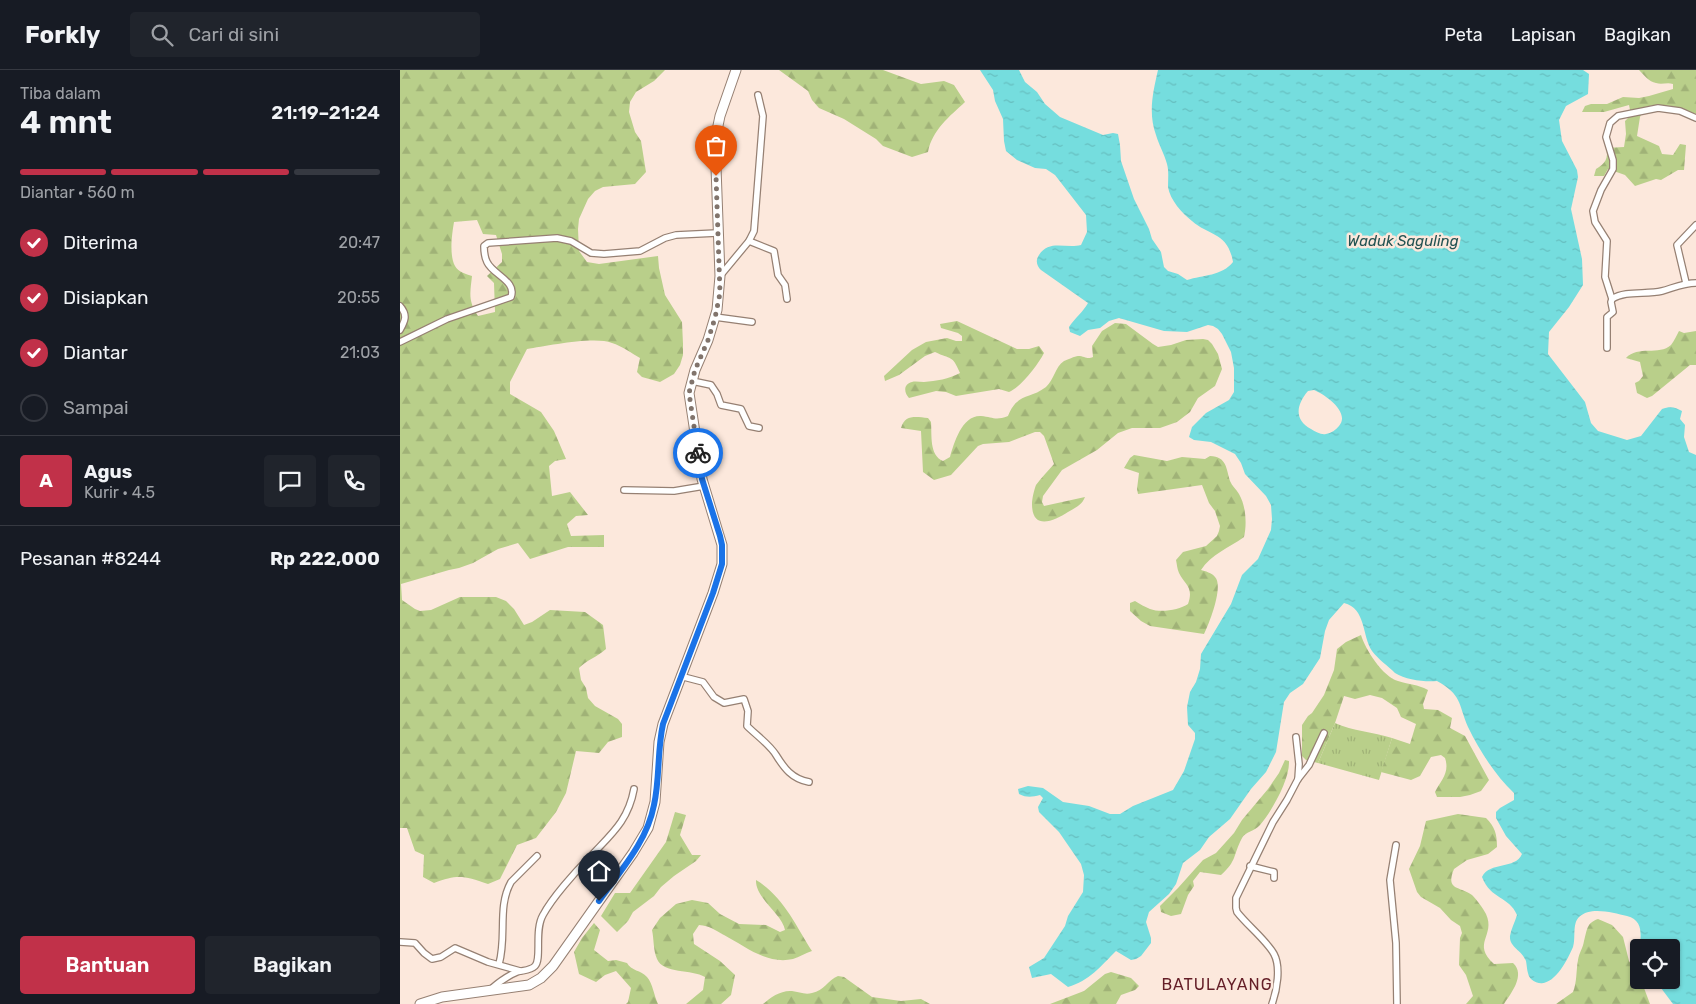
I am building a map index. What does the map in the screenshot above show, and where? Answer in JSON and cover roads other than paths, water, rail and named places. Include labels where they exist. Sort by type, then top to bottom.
[{"type":"main road","points":[[420,1004],[442,997],[529,985],[546,973],[648,828],[655,802],[659,742],[663,724],[722,564],[722,545],[704,486],[690,398],[692,381],[715,318],[720,293],[715,140],[720,116],[736,70]]},
{"type":"street","points":[[720,276],[750,241],[754,231],[763,116],[758,96]]},
{"type":"street","points":[[1607,348],[1606,317],[1613,312],[1612,299],[1605,277],[1607,242],[1595,222],[1593,211],[1601,190],[1613,169],[1613,160],[1606,137],[1610,123],[1612,119],[1618,116],[1658,108],[1680,112],[1696,118]]},
{"type":"street","points":[[1686,283],[1677,245],[1696,225]]},
{"type":"street","points":[[400,342],[447,319],[511,297],[513,292],[510,285],[486,261],[484,246],[488,243],[557,238],[571,241],[592,253],[604,254],[634,252],[676,235],[717,233]]},
{"type":"street","points":[[750,241],[774,251],[778,275],[785,285],[787,299]]},
{"type":"street","points":[[1612,299],[1628,294],[1662,290],[1686,283],[1696,283]]},
{"type":"street","points":[[400,306],[406,318],[400,330]]},
{"type":"street","points":[[715,318],[752,322]]},
{"type":"street","points":[[692,381],[711,385],[722,406],[741,409],[749,426],[760,428]]},
{"type":"street","points":[[624,490],[674,491],[704,486]]},
{"type":"street","points":[[680,676],[703,682],[714,697],[724,703],[744,699],[748,712],[747,726],[775,753],[782,766],[799,780],[808,782]]},
{"type":"street","points":[[1272,1004],[1276,990],[1277,972],[1274,953],[1247,924],[1236,908],[1236,898],[1250,866],[1298,779],[1309,765],[1324,733]]},
{"type":"street","points":[[1296,737],[1299,764],[1298,779]]},
{"type":"street","points":[[491,989],[504,979],[536,965],[538,960],[538,926],[543,915],[587,860],[617,829],[628,809],[634,789]]},
{"type":"street","points":[[1396,845],[1390,880],[1396,943],[1397,1004]]},
{"type":"street","points":[[499,964],[504,940],[502,915],[508,887],[510,882],[537,856]]},
{"type":"street","points":[[1250,866],[1274,872],[1274,878]]},
{"type":"street","points":[[400,942],[415,943],[424,954],[432,959],[441,957],[455,948],[488,962],[520,971]]},
{"type":"water","name":"Waduk Saguling","points":[[980,70],[1019,70],[1025,82],[1060,117],[1103,135],[1118,134],[1121,161],[1134,199],[1152,239],[1161,252],[1164,267],[1168,271],[1178,274],[1187,280],[1218,273],[1229,267],[1233,262],[1227,245],[1217,236],[1198,226],[1188,218],[1177,206],[1169,192],[1167,164],[1152,119],[1153,94],[1158,70],[1583,70],[1589,74],[1588,94],[1566,106],[1559,120],[1562,141],[1577,170],[1578,177],[1571,209],[1582,259],[1583,285],[1569,307],[1549,332],[1548,354],[1585,402],[1591,423],[1598,431],[1627,440],[1641,436],[1662,409],[1668,407],[1675,408],[1682,411],[1680,419],[1685,425],[1684,437],[1689,452],[1696,455],[1696,1004],[1673,1004],[1662,989],[1680,989],[1680,939],[1641,939],[1640,928],[1636,921],[1627,916],[1609,912],[1590,912],[1579,917],[1575,927],[1573,947],[1557,974],[1545,983],[1538,983],[1531,979],[1524,957],[1510,940],[1517,915],[1509,904],[1490,890],[1482,877],[1491,869],[1514,862],[1522,854],[1506,836],[1496,818],[1496,812],[1500,808],[1514,800],[1514,793],[1500,778],[1482,753],[1468,727],[1455,695],[1437,681],[1415,680],[1395,673],[1372,651],[1360,616],[1356,610],[1344,603],[1329,620],[1320,658],[1303,684],[1290,693],[1284,702],[1276,752],[1266,772],[1251,789],[1230,819],[1209,837],[1200,850],[1183,863],[1176,884],[1169,894],[1149,912],[1146,922],[1151,943],[1141,956],[1131,960],[1116,951],[1088,977],[1068,987],[1051,974],[1032,978],[1029,967],[1044,958],[1065,926],[1068,916],[1083,892],[1084,875],[1081,864],[1059,832],[1039,812],[1038,807],[1043,798],[1040,795],[1030,797],[1019,794],[1018,789],[1028,786],[1043,788],[1063,802],[1089,806],[1110,814],[1120,814],[1133,806],[1173,790],[1184,771],[1195,739],[1195,733],[1188,725],[1187,707],[1190,692],[1196,682],[1200,669],[1201,654],[1231,604],[1242,575],[1258,559],[1271,530],[1272,519],[1271,505],[1266,496],[1245,474],[1235,454],[1211,442],[1194,440],[1189,437],[1192,427],[1206,413],[1229,400],[1234,392],[1234,368],[1231,352],[1218,329],[1208,325],[1187,332],[1164,331],[1119,318],[1109,321],[1100,328],[1088,330],[1080,336],[1070,332],[1069,327],[1088,303],[1041,270],[1037,259],[1043,250],[1048,247],[1081,245],[1087,232],[1086,215],[1055,175],[1046,169],[1035,168],[1017,160],[1006,151],[1003,119],[995,101],[993,90]],"holes":[[[1314,390],[1335,404],[1342,415],[1342,421],[1333,431],[1320,434],[1305,425],[1299,417],[1299,407],[1308,391]]]},
{"type":"district","name":"BATULAYANG","points":[[1217,984]]}]
